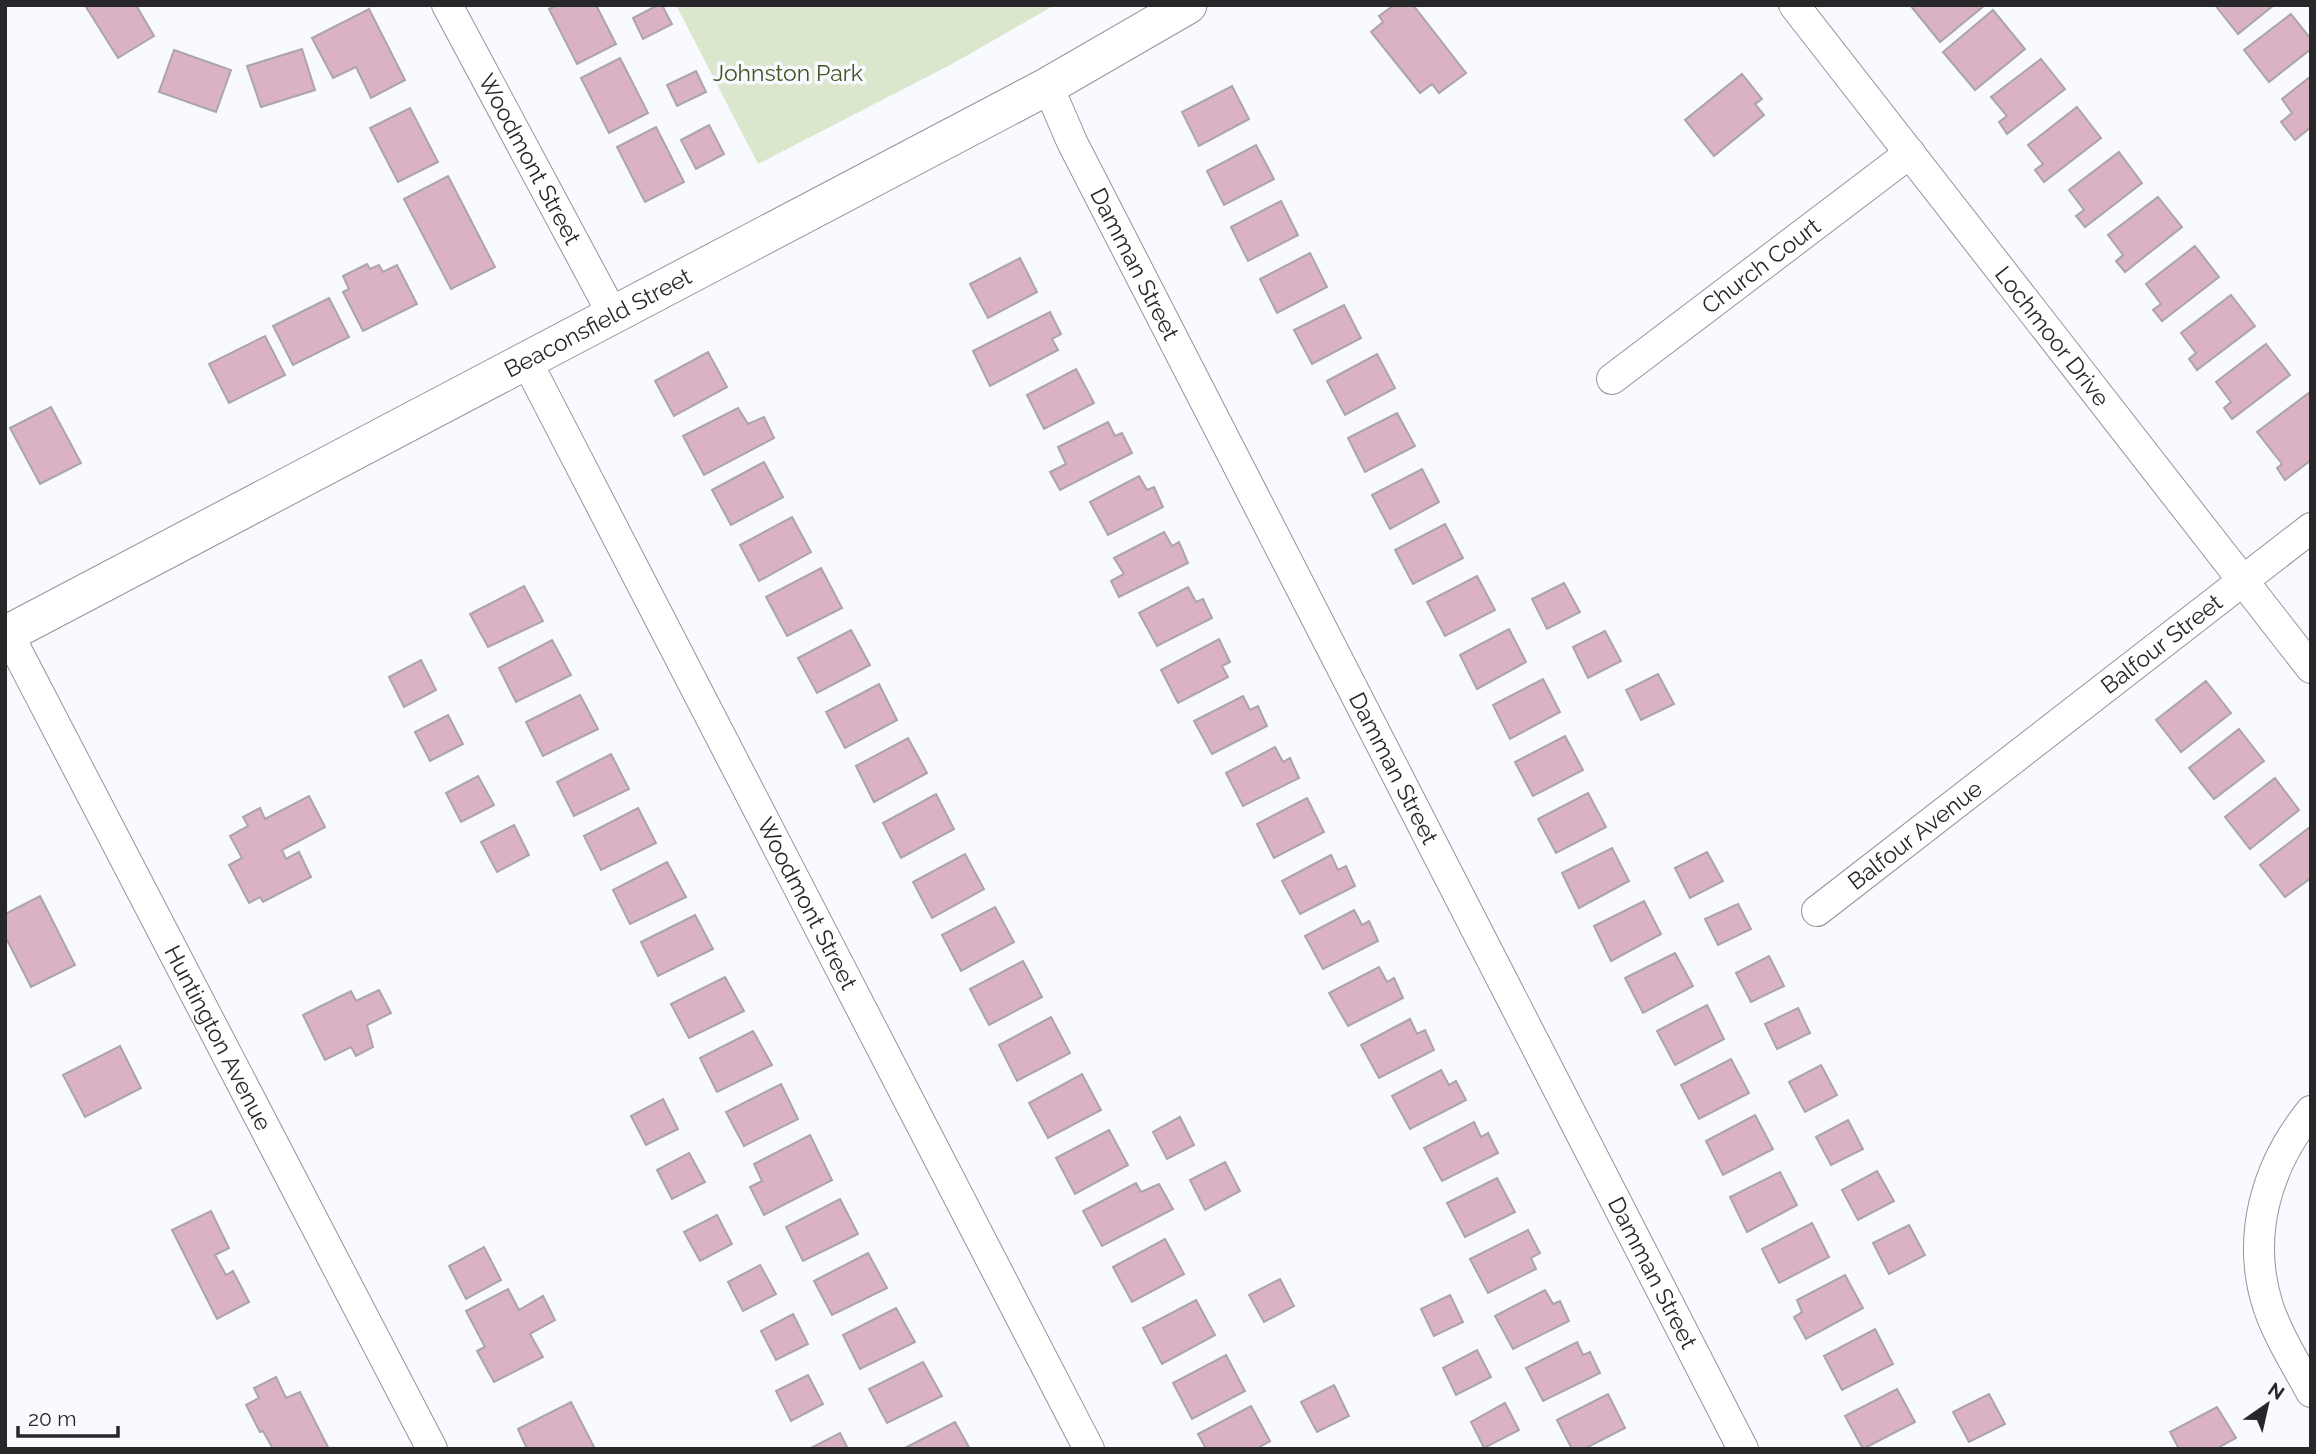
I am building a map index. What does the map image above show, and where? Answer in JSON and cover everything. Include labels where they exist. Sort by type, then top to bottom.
[{"type":"street","name":"Woodmont Street","points":[[447,5],[612,313]]},
{"type":"street","name":"Beaconsfield Street","points":[[6,632],[1048,86],[1188,5]]},
{"type":"street","name":"Lochmoor Drive","points":[[1794,5],[2311,668]]},
{"type":"street","name":"Damman Street","points":[[1048,86],[1078,154],[1743,1449]]},
{"type":"street","name":"Church Court","points":[[1612,379],[1910,153]]},
{"type":"street","name":"Woodmont Street","points":[[526,359],[1089,1449]]},
{"type":"street","name":"Balfour Street","points":[[2012,760],[2311,528]]},
{"type":"street","name":"Huntington Avenue","points":[[6,632],[432,1449]]},
{"type":"street","name":"Balfour Avenue","points":[[1817,911],[2012,760]]},
{"type":"street","points":[[2311,1111],[2293,1133],[2276,1165],[2264,1199],[2259,1234],[2261,1279],[2268,1305],[2311,1392]]},
{"type":"green space","name":"Johnston Park","points":[[676,5],[1055,5],[952,64],[758,164]]},
{"type":"building","points":[[136,5],[154,36],[118,58],[86,7]]},
{"type":"building","points":[[557,5],[596,5],[616,44],[577,64],[549,9]]},
{"type":"building","points":[[662,5],[672,24],[643,39],[633,18]]},
{"type":"building","points":[[1394,5],[1413,5],[1466,73],[1439,93],[1432,84],[1420,93],[1371,32],[1383,22],[1379,16]]},
{"type":"building","points":[[1910,5],[1985,5],[1940,42]]},
{"type":"building","points":[[2215,5],[2274,5],[2238,34]]},
{"type":"building","points":[[369,9],[405,80],[371,98],[356,67],[333,78],[312,38]]},
{"type":"building","points":[[1993,10],[2025,49],[1975,90],[1943,52]]},
{"type":"building","points":[[2291,14],[2311,39],[2311,49],[2269,82],[2244,50]]},
{"type":"building","points":[[302,49],[315,90],[261,107],[247,66]]},
{"type":"building","points":[[174,50],[231,70],[216,112],[159,92]]},
{"type":"building","points":[[620,58],[648,113],[609,133],[581,78]]},
{"type":"building","points":[[2041,59],[2065,89],[2007,134],[1999,122],[2007,116],[1991,97]]},
{"type":"building","points":[[696,71],[706,92],[677,106],[667,85]]},
{"type":"building","points":[[1742,74],[1762,99],[1755,104],[1764,115],[1714,156],[1685,120]]},
{"type":"building","points":[[2311,76],[2311,127],[2295,140],[2281,122],[2292,113],[2282,99]]},
{"type":"building","points":[[1232,86],[1249,119],[1199,146],[1182,112]]},
{"type":"building","points":[[2077,107],[2101,138],[2044,182],[2035,170],[2043,164],[2028,145]]},
{"type":"building","points":[[410,108],[438,162],[398,182],[370,128]]},
{"type":"building","points":[[709,125],[724,154],[696,169],[681,140]]},
{"type":"building","points":[[656,127],[684,182],[645,202],[617,147]]},
{"type":"building","points":[[1256,145],[1274,179],[1224,205],[1207,171]]},
{"type":"building","points":[[2119,152],[2142,183],[2085,227],[2076,216],[2084,210],[2069,190]]},
{"type":"building","points":[[448,176],[495,267],[451,289],[404,199]]},
{"type":"building","points":[[2158,197],[2182,227],[2125,272],[2116,261],[2123,255],[2108,235]]},
{"type":"building","points":[[1281,201],[1298,235],[1248,261],[1231,227]]},
{"type":"building","points":[[2195,246],[2219,277],[2162,321],[2153,310],[2161,304],[2146,284]]},
{"type":"building","points":[[1310,253],[1327,287],[1277,313],[1260,279]]},
{"type":"building","points":[[1020,258],[1037,292],[988,318],[970,284]]},
{"type":"building","points":[[367,264],[370,269],[379,265],[383,272],[397,265],[417,304],[363,331],[343,292],[349,289],[343,276]]},
{"type":"building","points":[[2231,295],[2255,326],[2197,370],[2189,359],[2196,353],[2181,333]]},
{"type":"building","points":[[329,298],[349,337],[293,365],[273,326]]},
{"type":"building","points":[[1344,305],[1361,338],[1312,364],[1294,330]]},
{"type":"building","points":[[1050,312],[1061,334],[1052,339],[1058,350],[990,386],[973,351]]},
{"type":"building","points":[[265,336],[285,375],[229,403],[209,364]]},
{"type":"building","points":[[2266,344],[2290,375],[2232,419],[2224,408],[2231,402],[2216,382]]},
{"type":"building","points":[[708,352],[727,387],[674,416],[655,381]]},
{"type":"building","points":[[1377,354],[1395,388],[1345,415],[1327,381]]},
{"type":"building","points":[[1076,369],[1094,403],[1044,429],[1027,395]]},
{"type":"building","points":[[2310,392],[2311,460],[2285,480],[2277,468],[2282,464],[2257,432]]},
{"type":"building","points":[[51,407],[81,463],[40,484],[10,428]]},
{"type":"building","points":[[738,408],[748,424],[764,417],[774,438],[704,475],[683,436]]},
{"type":"building","points":[[1397,413],[1415,446],[1365,472],[1348,438]]},
{"type":"building","points":[[1108,422],[1115,436],[1122,433],[1132,453],[1060,490],[1050,472],[1066,464],[1058,447]]},
{"type":"building","points":[[764,462],[783,497],[731,525],[712,490]]},
{"type":"building","points":[[1422,469],[1439,502],[1390,529],[1372,495]]},
{"type":"building","points":[[1139,476],[1147,490],[1154,487],[1163,507],[1108,535],[1090,502]]},
{"type":"building","points":[[792,517],[811,552],[759,581],[740,545]]},
{"type":"building","points":[[1445,524],[1463,558],[1413,584],[1395,550]]},
{"type":"building","points":[[1164,532],[1172,546],[1179,542],[1188,563],[1119,597],[1111,581],[1124,574],[1114,558]]},
{"type":"building","points":[[821,568],[842,608],[787,636],[766,597]]},
{"type":"building","points":[[1477,576],[1495,610],[1445,636],[1427,602]]},
{"type":"building","points":[[1564,583],[1580,612],[1547,629],[1532,599]]},
{"type":"building","points":[[524,586],[543,621],[488,647],[470,614]]},
{"type":"building","points":[[1188,587],[1196,602],[1203,599],[1212,618],[1157,646],[1139,613]]},
{"type":"building","points":[[1509,629],[1526,662],[1477,689],[1460,655]]},
{"type":"building","points":[[851,630],[870,665],[817,693],[798,658]]},
{"type":"building","points":[[1605,631],[1621,661],[1588,678],[1573,647]]},
{"type":"building","points":[[1219,639],[1230,662],[1222,666],[1228,677],[1178,703],[1161,670]]},
{"type":"building","points":[[552,640],[571,675],[516,702],[499,668]]},
{"type":"building","points":[[421,660],[436,690],[404,707],[389,677]]},
{"type":"building","points":[[1658,674],[1674,704],[1641,720],[1626,690]]},
{"type":"building","points":[[1543,679],[1560,712],[1510,739],[1493,705]]},
{"type":"building","points":[[2206,681],[2231,713],[2181,752],[2156,720]]},
{"type":"building","points":[[879,684],[897,720],[845,748],[826,712]]},
{"type":"building","points":[[580,695],[598,729],[543,756],[526,722]]},
{"type":"building","points":[[1243,696],[1250,710],[1258,706],[1267,726],[1212,754],[1194,721]]},
{"type":"building","points":[[448,715],[463,744],[430,761],[415,732]]},
{"type":"building","points":[[2239,729],[2264,761],[2214,799],[2189,768]]},
{"type":"building","points":[[1565,736],[1583,770],[1533,796],[1515,762]]},
{"type":"building","points":[[908,738],[927,773],[874,802],[856,766]]},
{"type":"building","points":[[1275,747],[1283,762],[1290,758],[1299,778],[1243,806],[1226,773]]},
{"type":"building","points":[[611,754],[629,789],[574,816],[557,782]]},
{"type":"building","points":[[478,776],[494,805],[461,822],[446,793]]},
{"type":"building","points":[[2275,778],[2299,810],[2250,849],[2225,817]]},
{"type":"building","points":[[1588,793],[1606,827],[1556,853],[1538,819]]},
{"type":"building","points":[[936,794],[954,829],[901,858],[883,823]]},
{"type":"building","points":[[309,796],[325,827],[282,850],[286,859],[299,852],[311,877],[263,902],[260,897],[249,903],[229,865],[242,858],[230,836],[248,826],[243,817],[260,808],[265,819]]},
{"type":"building","points":[[1307,798],[1324,832],[1274,858],[1257,824]]},
{"type":"building","points":[[638,808],[656,843],[601,870],[584,836]]},
{"type":"building","points":[[514,825],[529,855],[497,872],[481,842]]},
{"type":"building","points":[[2310,827],[2311,878],[2285,897],[2260,865]]},
{"type":"building","points":[[1612,848],[1629,881],[1579,908],[1562,873]]},
{"type":"building","points":[[1707,852],[1723,881],[1690,898],[1675,868]]},
{"type":"building","points":[[965,854],[984,889],[932,918],[913,882]]},
{"type":"building","points":[[1331,855],[1338,870],[1346,866],[1355,886],[1300,914],[1282,881]]},
{"type":"building","points":[[667,862],[686,897],[630,924],[613,890]]},
{"type":"building","points":[[40,896],[75,965],[31,987],[5,936],[5,914]]},
{"type":"building","points":[[1644,901],[1661,934],[1611,961],[1594,926]]},
{"type":"building","points":[[1738,904],[1751,929],[1718,945],[1705,919]]},
{"type":"building","points":[[995,907],[1014,942],[961,971],[942,935]]},
{"type":"building","points":[[1354,910],[1362,925],[1369,921],[1378,941],[1323,969],[1305,936]]},
{"type":"building","points":[[695,915],[713,949],[658,976],[641,942]]},
{"type":"building","points":[[1675,953],[1693,986],[1643,1013],[1625,978]]},
{"type":"building","points":[[1769,956],[1784,986],[1751,1002],[1736,973]]},
{"type":"building","points":[[1023,961],[1042,997],[989,1025],[970,989]]},
{"type":"building","points":[[1379,967],[1387,982],[1394,978],[1403,998],[1348,1026],[1329,993]]},
{"type":"building","points":[[725,977],[744,1011],[689,1038],[671,1004]]},
{"type":"building","points":[[379,990],[391,1013],[367,1025],[373,1047],[356,1056],[351,1047],[325,1060],[303,1015],[351,991],[356,1001]]},
{"type":"building","points":[[1707,1005],[1724,1039],[1675,1065],[1657,1031]]},
{"type":"building","points":[[1798,1008],[1810,1033],[1777,1049],[1765,1024]]},
{"type":"building","points":[[1051,1017],[1070,1053],[1017,1081],[999,1045]]},
{"type":"building","points":[[1410,1019],[1417,1034],[1425,1030],[1434,1050],[1379,1078],[1361,1045]]},
{"type":"building","points":[[753,1031],[772,1065],[717,1092],[700,1058]]},
{"type":"building","points":[[120,1046],[141,1088],[85,1117],[63,1075]]},
{"type":"building","points":[[1731,1059],[1749,1093],[1699,1119],[1681,1085]]},
{"type":"building","points":[[1821,1065],[1837,1095],[1805,1112],[1789,1082]]},
{"type":"building","points":[[1441,1070],[1449,1085],[1456,1081],[1466,1100],[1410,1129],[1392,1096]]},
{"type":"building","points":[[1082,1074],[1101,1110],[1048,1138],[1029,1103]]},
{"type":"building","points":[[781,1084],[798,1119],[744,1146],[726,1112]]},
{"type":"building","points":[[663,1099],[678,1129],[646,1145],[631,1116]]},
{"type":"building","points":[[1755,1115],[1773,1149],[1723,1175],[1706,1141]]},
{"type":"building","points":[[1180,1117],[1194,1145],[1167,1159],[1153,1132]]},
{"type":"building","points":[[1848,1120],[1863,1149],[1831,1165],[1816,1137]]},
{"type":"building","points":[[1474,1122],[1481,1137],[1488,1133],[1498,1153],[1442,1181],[1424,1148]]},
{"type":"building","points":[[1109,1130],[1128,1165],[1075,1194],[1056,1158]]},
{"type":"building","points":[[810,1135],[832,1180],[764,1215],[750,1187],[762,1181],[754,1164]]},
{"type":"building","points":[[689,1153],[705,1182],[672,1199],[657,1170]]},
{"type":"building","points":[[1225,1162],[1240,1191],[1205,1210],[1190,1180]]},
{"type":"building","points":[[1877,1171],[1894,1201],[1858,1220],[1842,1190]]},
{"type":"building","points":[[1780,1172],[1797,1205],[1747,1232],[1730,1197]]},
{"type":"building","points":[[1497,1178],[1515,1212],[1465,1237],[1447,1203]]},
{"type":"building","points":[[1136,1183],[1141,1192],[1159,1184],[1173,1209],[1102,1246],[1083,1211]]},
{"type":"building","points":[[840,1199],[858,1234],[803,1261],[786,1227]]},
{"type":"building","points":[[211,1211],[229,1248],[215,1255],[226,1275],[233,1271],[249,1302],[217,1319],[172,1230]]},
{"type":"building","points":[[717,1215],[732,1244],[700,1261],[684,1232]]},
{"type":"building","points":[[1812,1223],[1829,1257],[1779,1283],[1762,1249]]},
{"type":"building","points":[[1909,1225],[1925,1255],[1889,1274],[1873,1243]]},
{"type":"building","points":[[1528,1230],[1540,1253],[1531,1258],[1536,1269],[1488,1293],[1470,1259]]},
{"type":"building","points":[[1165,1239],[1184,1274],[1132,1302],[1113,1267]]},
{"type":"building","points":[[484,1247],[501,1280],[466,1299],[449,1266]]},
{"type":"building","points":[[868,1253],[887,1288],[832,1315],[814,1281]]},
{"type":"building","points":[[760,1265],[776,1294],[743,1311],[728,1282]]},
{"type":"building","points":[[1845,1275],[1863,1308],[1806,1339],[1794,1317],[1802,1312],[1797,1300]]},
{"type":"building","points":[[1280,1279],[1294,1306],[1264,1322],[1249,1295]]},
{"type":"building","points":[[508,1289],[519,1310],[543,1296],[555,1320],[530,1334],[543,1357],[494,1382],[477,1351],[485,1347],[466,1311]]},
{"type":"building","points":[[1545,1290],[1553,1304],[1560,1301],[1569,1321],[1513,1349],[1495,1316]]},
{"type":"building","points":[[1450,1295],[1463,1322],[1434,1336],[1421,1309]]},
{"type":"building","points":[[1196,1300],[1215,1335],[1162,1364],[1143,1328]]},
{"type":"building","points":[[896,1308],[915,1342],[860,1369],[843,1335]]},
{"type":"building","points":[[793,1314],[808,1344],[776,1360],[761,1331]]},
{"type":"building","points":[[1875,1329],[1893,1364],[1842,1390],[1824,1356]]},
{"type":"building","points":[[1577,1342],[1583,1355],[1590,1352],[1600,1373],[1543,1401],[1526,1368]]},
{"type":"building","points":[[1477,1350],[1491,1377],[1456,1395],[1443,1368]]},
{"type":"building","points":[[1226,1355],[1245,1391],[1192,1419],[1173,1383]]},
{"type":"building","points":[[923,1362],[942,1396],[887,1423],[869,1389]]},
{"type":"building","points":[[808,1375],[823,1404],[791,1421],[776,1391]]},
{"type":"building","points":[[276,1377],[286,1398],[300,1392],[329,1449],[273,1449],[263,1431],[260,1432],[246,1405],[259,1398],[254,1388]]},
{"type":"building","points":[[1334,1385],[1349,1416],[1317,1432],[1301,1402]]},
{"type":"building","points":[[1897,1389],[1915,1422],[1863,1449],[1845,1416]]},
{"type":"building","points":[[1608,1394],[1625,1428],[1584,1449],[1572,1449],[1557,1420]]},
{"type":"building","points":[[1989,1394],[2005,1424],[1969,1442],[1953,1412]]},
{"type":"building","points":[[571,1402],[595,1449],[527,1449],[518,1429]]},
{"type":"building","points":[[1505,1403],[1519,1430],[1484,1448],[1471,1422]]},
{"type":"building","points":[[1251,1406],[1270,1441],[1256,1449],[1206,1449],[1198,1434]]},
{"type":"building","points":[[2217,1407],[2236,1438],[2216,1449],[2179,1449],[2170,1432]]},
{"type":"building","points":[[955,1422],[970,1449],[903,1449]]},
{"type":"building","points":[[840,1433],[848,1449],[809,1449]]}]
